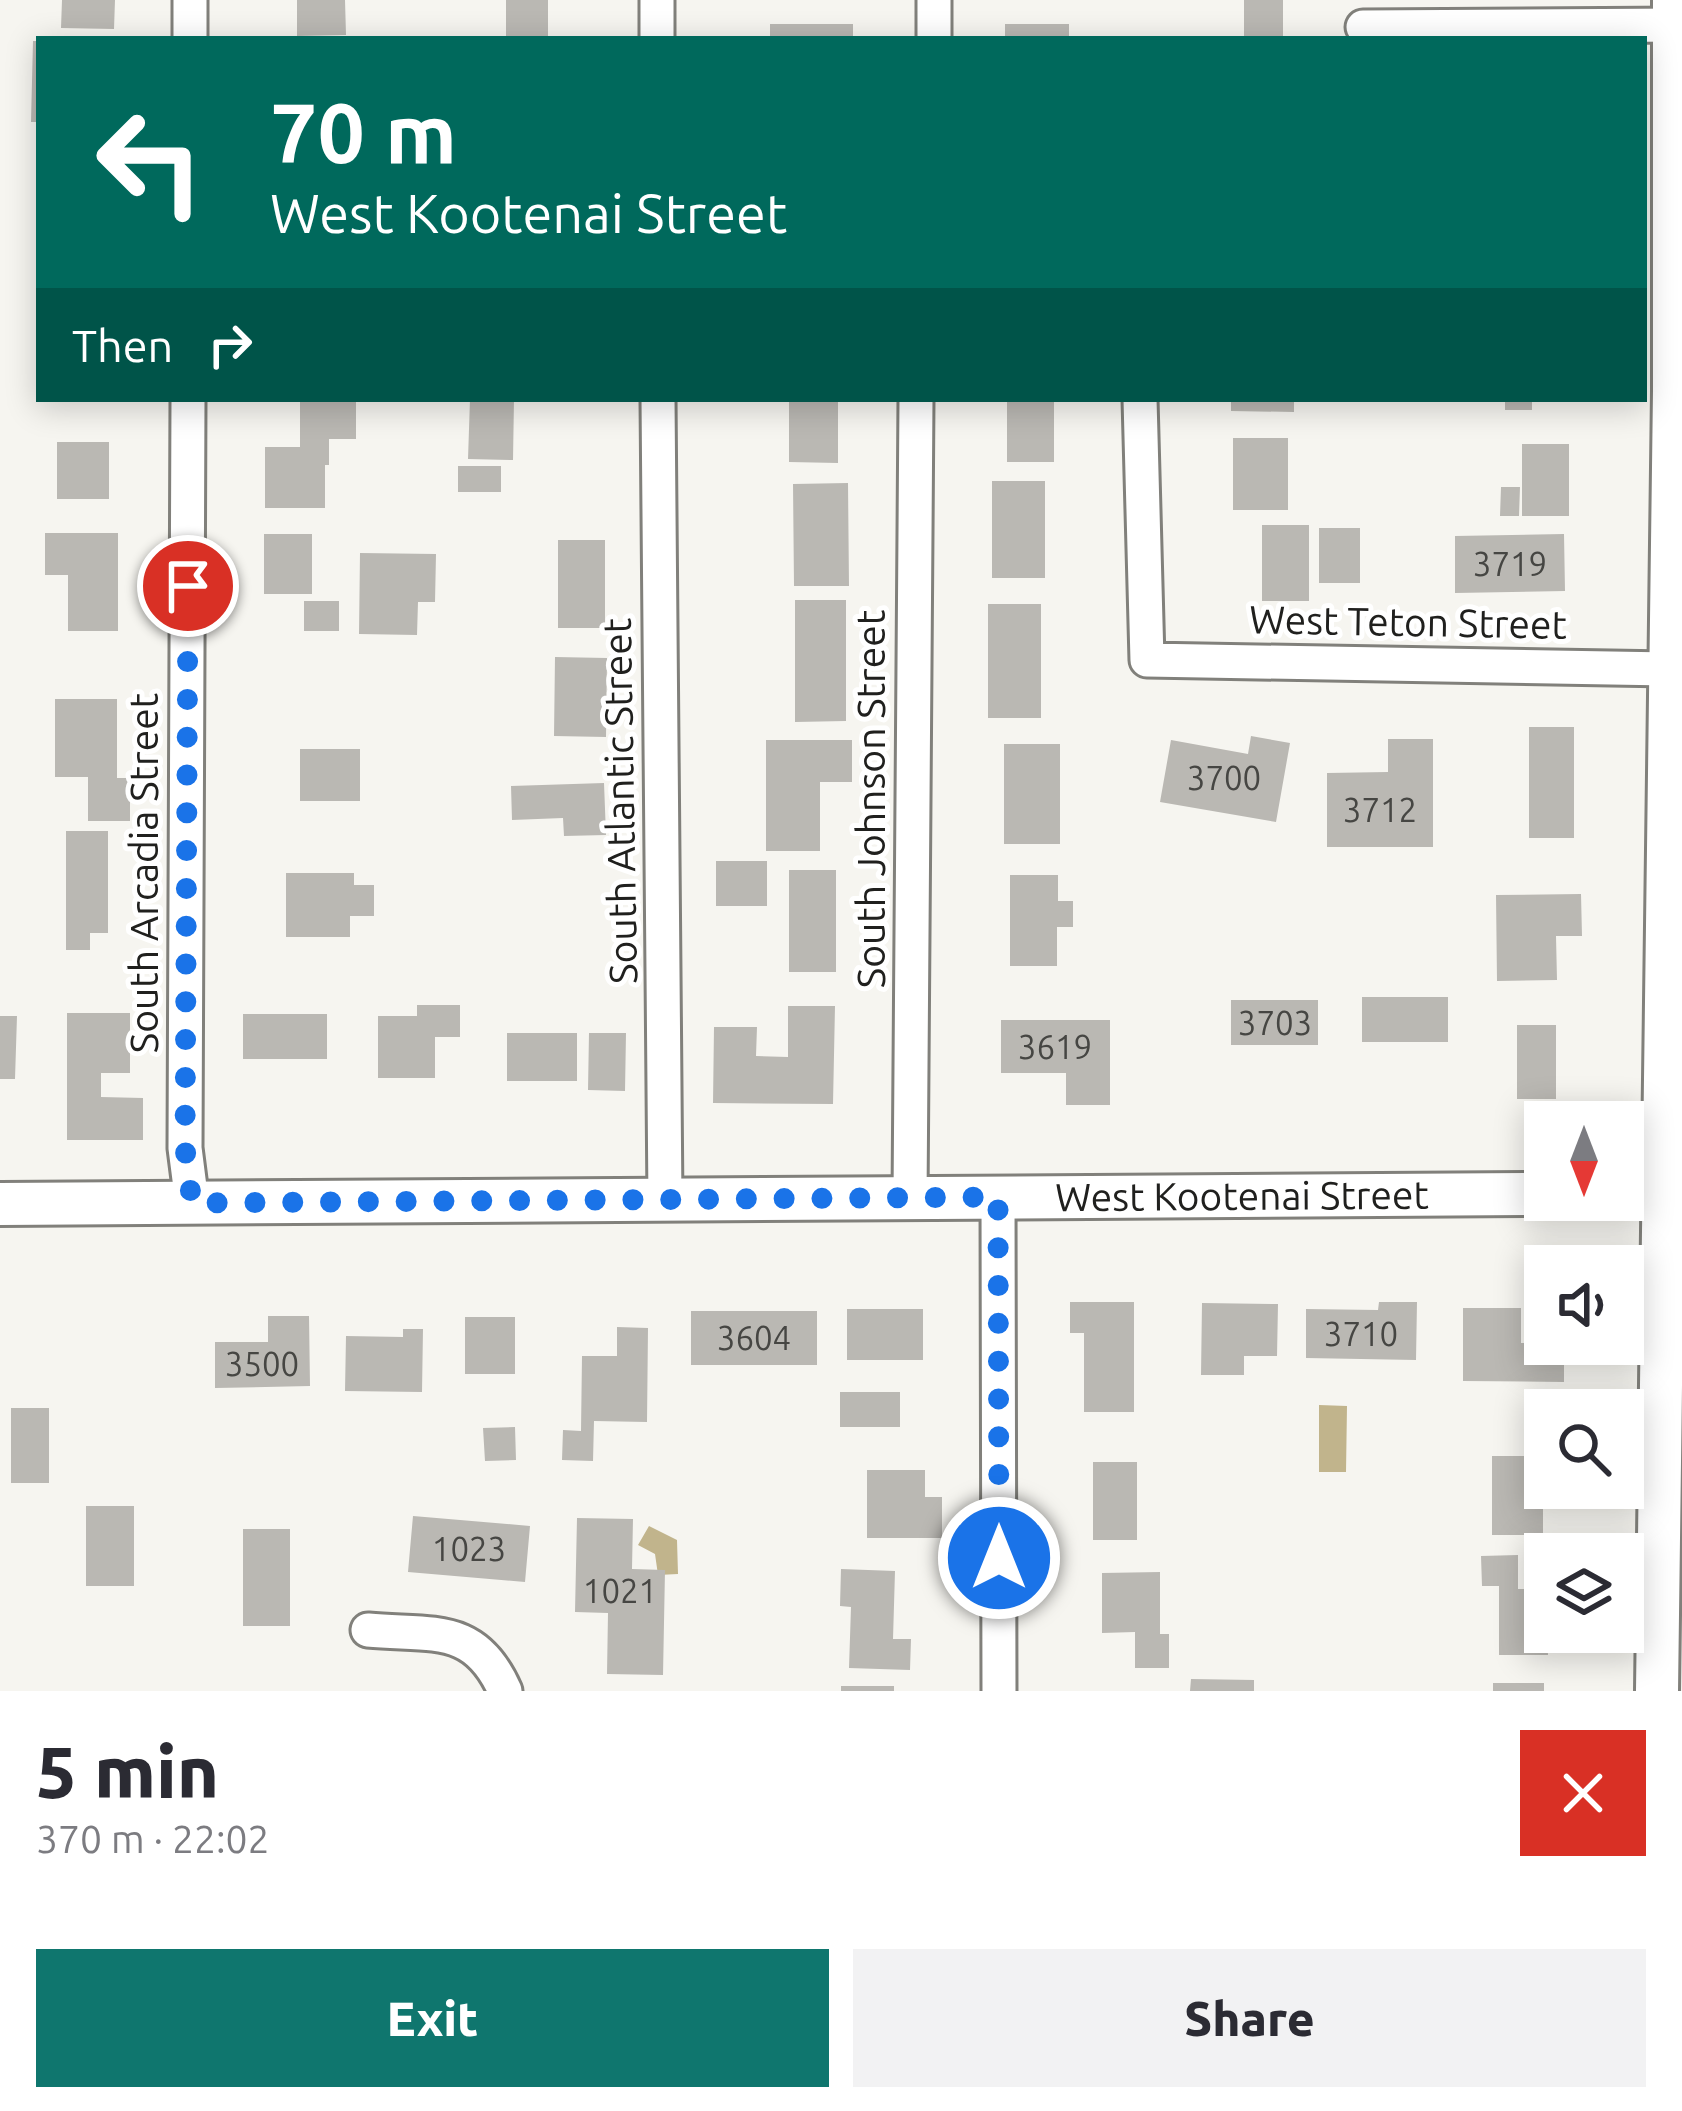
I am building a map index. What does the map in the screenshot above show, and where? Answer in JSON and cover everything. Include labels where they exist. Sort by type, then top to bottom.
[{"type":"street","points":[[190,0],[190,36]]},
{"type":"street","points":[[657,0],[657,36]]},
{"type":"street","points":[[934,0],[934,36]]},
{"type":"street","points":[[1363,27],[1677,17],[1678,392],[1669,669],[1676,756],[1657,1194],[1657,1691]]},
{"type":"street","name":"South Arcadia Street","points":[[188,402],[185,1148],[192,1203]]},
{"type":"street","name":"South Atlantic Street","points":[[658,402],[665,1202]]},
{"type":"street","name":"South Johnson Street","points":[[910,1199],[916,402]]},
{"type":"street","name":"West Teton Street","points":[[1140,402],[1147,660],[1669,669]]},
{"type":"street","name":"West Kootenai Street","points":[[0,1204],[1524,1194]]},
{"type":"street","points":[[998,1197],[999,1691]]},
{"type":"street","points":[[368,1630],[464,1639],[492,1661],[505,1691]]},
{"type":"shaded area","points":[[1319,1405],[1347,1406],[1346,1472],[1319,1472]]},
{"type":"shaded area","points":[[649,1526],[677,1540],[678,1574],[658,1575],[655,1554],[638,1545]]},
{"type":"building","points":[[62,0],[115,0],[114,29],[61,28]]},
{"type":"building","points":[[297,0],[345,0],[346,35],[297,36]]},
{"type":"building","points":[[506,0],[548,0],[548,36],[506,36]]},
{"type":"building","points":[[1244,0],[1283,0],[1283,36],[1244,36]]},
{"type":"building","points":[[770,24],[853,24],[853,36],[770,36]]},
{"type":"building","points":[[1005,24],[1069,24],[1069,36],[1005,36]]},
{"type":"building","points":[[33,41],[36,41],[36,122],[31,122]]},
{"type":"building","points":[[300,402],[356,402],[356,439],[329,439],[325,508],[265,508],[265,447],[300,447]]},
{"type":"building","points":[[470,402],[514,402],[513,460],[468,459]]},
{"type":"building","points":[[789,402],[838,402],[838,463],[789,462]]},
{"type":"building","points":[[1007,402],[1054,402],[1054,462],[1007,462]]},
{"type":"building","points":[[1231,402],[1294,402],[1294,412],[1231,411]]},
{"type":"building","points":[[1505,402],[1532,402],[1532,410],[1505,410]]},
{"type":"building","points":[[1233,438],[1288,438],[1288,510],[1233,510]]},
{"type":"building","points":[[57,442],[109,442],[109,499],[57,499]]},
{"type":"building","points":[[1522,444],[1569,444],[1569,516],[1522,516]]},
{"type":"building","points":[[458,466],[501,466],[501,492],[458,492]]},
{"type":"building","points":[[992,481],[1045,481],[1045,578],[992,578]]},
{"type":"building","points":[[848,483],[849,586],[794,586],[793,484]]},
{"type":"building","points":[[1501,487],[1520,487],[1519,516],[1500,516]]},
{"type":"building","points":[[1262,525],[1309,525],[1309,601],[1262,601]]},
{"type":"building","points":[[1319,528],[1360,528],[1360,583],[1319,583]]},
{"type":"building","points":[[45,533],[118,533],[118,631],[68,631],[68,575],[45,575]]},
{"type":"building","points":[[264,534],[312,534],[312,594],[264,594]]},
{"type":"building","points":[[1564,534],[1565,591],[1455,593],[1455,536]]},
{"type":"building","points":[[558,540],[605,540],[605,628],[558,628]]},
{"type":"building","points":[[360,553],[436,554],[435,602],[418,602],[417,635],[359,634]]},
{"type":"building","points":[[795,600],[846,600],[846,721],[795,722]]},
{"type":"building","points":[[304,601],[339,601],[339,631],[304,631]]},
{"type":"building","points":[[988,604],[1041,604],[1041,718],[988,718]]},
{"type":"building","points":[[555,657],[607,658],[606,737],[554,736]]},
{"type":"building","points":[[55,699],[117,699],[117,778],[130,778],[130,821],[88,821],[88,777],[55,777]]},
{"type":"building","points":[[1529,727],[1574,727],[1574,838],[1529,838]]},
{"type":"building","points":[[1251,736],[1290,743],[1276,822],[1160,802],[1171,740],[1248,754]]},
{"type":"building","points":[[1388,739],[1433,739],[1433,847],[1327,847],[1327,773],[1388,772]]},
{"type":"building","points":[[766,740],[852,740],[852,782],[820,782],[820,851],[766,851]]},
{"type":"building","points":[[1004,744],[1060,744],[1060,844],[1004,844]]},
{"type":"building","points":[[300,749],[360,749],[360,801],[300,801]]},
{"type":"building","points":[[604,783],[606,835],[564,836],[563,818],[512,820],[511,786]]},
{"type":"building","points":[[66,831],[108,831],[108,933],[90,933],[90,950],[66,950]]},
{"type":"building","points":[[716,861],[767,861],[767,906],[716,906]]},
{"type":"building","points":[[789,870],[836,870],[836,972],[789,972]]},
{"type":"building","points":[[286,873],[354,873],[354,885],[374,885],[374,916],[350,916],[350,937],[286,937]]},
{"type":"building","points":[[1010,875],[1058,875],[1058,901],[1073,901],[1073,927],[1057,927],[1057,966],[1010,966]]},
{"type":"building","points":[[1581,894],[1582,936],[1556,936],[1557,980],[1497,981],[1496,895]]},
{"type":"building","points":[[1362,997],[1448,997],[1448,1042],[1362,1042]]},
{"type":"building","points":[[1231,1000],[1318,1000],[1318,1045],[1231,1045]]},
{"type":"building","points":[[417,1005],[460,1005],[460,1037],[435,1037],[435,1078],[378,1078],[378,1016],[417,1016]]},
{"type":"building","points":[[788,1006],[835,1006],[833,1104],[713,1103],[714,1027],[757,1027],[756,1056],[788,1057]]},
{"type":"building","points":[[67,1013],[130,1013],[130,1073],[101,1073],[101,1097],[143,1098],[143,1140],[67,1140]]},
{"type":"building","points":[[243,1014],[327,1014],[327,1059],[243,1059]]},
{"type":"building","points":[[0,1016],[17,1016],[15,1079],[0,1079]]},
{"type":"building","points":[[1001,1020],[1110,1020],[1110,1105],[1066,1105],[1066,1073],[1001,1073]]},
{"type":"building","points":[[1517,1025],[1556,1025],[1556,1099],[1517,1099]]},
{"type":"building","points":[[507,1033],[577,1033],[577,1081],[507,1081]]},
{"type":"building","points":[[589,1033],[626,1033],[625,1091],[588,1090]]},
{"type":"building","points":[[1070,1302],[1134,1302],[1134,1412],[1084,1412],[1084,1333],[1070,1333]]},
{"type":"building","points":[[1379,1302],[1417,1302],[1416,1360],[1306,1358],[1306,1309],[1378,1310]]},
{"type":"building","points":[[1202,1303],[1278,1304],[1277,1356],[1244,1356],[1244,1375],[1201,1375]]},
{"type":"building","points":[[1463,1308],[1521,1308],[1524,1365],[1564,1365],[1564,1382],[1463,1381]]},
{"type":"building","points":[[847,1309],[923,1309],[923,1360],[847,1360]]},
{"type":"building","points":[[691,1311],[817,1311],[817,1365],[691,1365]]},
{"type":"building","points":[[268,1316],[309,1316],[310,1386],[215,1388],[215,1342],[268,1342]]},
{"type":"building","points":[[465,1317],[515,1317],[515,1374],[465,1374]]},
{"type":"building","points":[[617,1327],[648,1328],[647,1422],[594,1421],[593,1461],[562,1460],[563,1430],[581,1431],[582,1356],[617,1356]]},
{"type":"building","points":[[403,1329],[423,1329],[422,1392],[345,1391],[346,1336],[403,1337]]},
{"type":"building","points":[[840,1392],[900,1392],[900,1427],[840,1427]]},
{"type":"building","points":[[11,1408],[49,1408],[49,1483],[11,1483]]},
{"type":"building","points":[[515,1427],[516,1460],[485,1461],[483,1428]]},
{"type":"building","points":[[1492,1456],[1524,1456],[1524,1509],[1543,1509],[1543,1533],[1492,1535]]},
{"type":"building","points":[[1093,1462],[1137,1462],[1137,1540],[1093,1540]]},
{"type":"building","points":[[867,1470],[925,1470],[925,1497],[942,1497],[942,1538],[867,1538]]},
{"type":"building","points":[[86,1506],[134,1506],[134,1586],[86,1586]]},
{"type":"building","points":[[413,1516],[530,1526],[525,1582],[408,1572]]},
{"type":"building","points":[[577,1518],[633,1519],[632,1569],[665,1570],[663,1675],[607,1674],[608,1613],[575,1612]]},
{"type":"building","points":[[243,1529],[290,1529],[290,1626],[243,1626]]},
{"type":"building","points":[[1518,1555],[1518,1589],[1524,1589],[1524,1653],[1548,1655],[1499,1655],[1499,1586],[1482,1586],[1481,1556]]},
{"type":"building","points":[[841,1569],[895,1571],[893,1639],[911,1639],[910,1670],[849,1668],[851,1607],[840,1606]]},
{"type":"building","points":[[1160,1572],[1160,1634],[1169,1634],[1169,1668],[1135,1668],[1135,1632],[1102,1633],[1102,1573]]},
{"type":"building","points":[[1191,1679],[1254,1680],[1254,1691],[1190,1691]]},
{"type":"building","points":[[1493,1683],[1544,1683],[1544,1691],[1493,1691]]},
{"type":"building","points":[[841,1686],[894,1686],[894,1691],[841,1691]]},
{"type":"route","points":[[188,586],[185,1148],[192,1203],[998,1197],[999,1558]]}]
